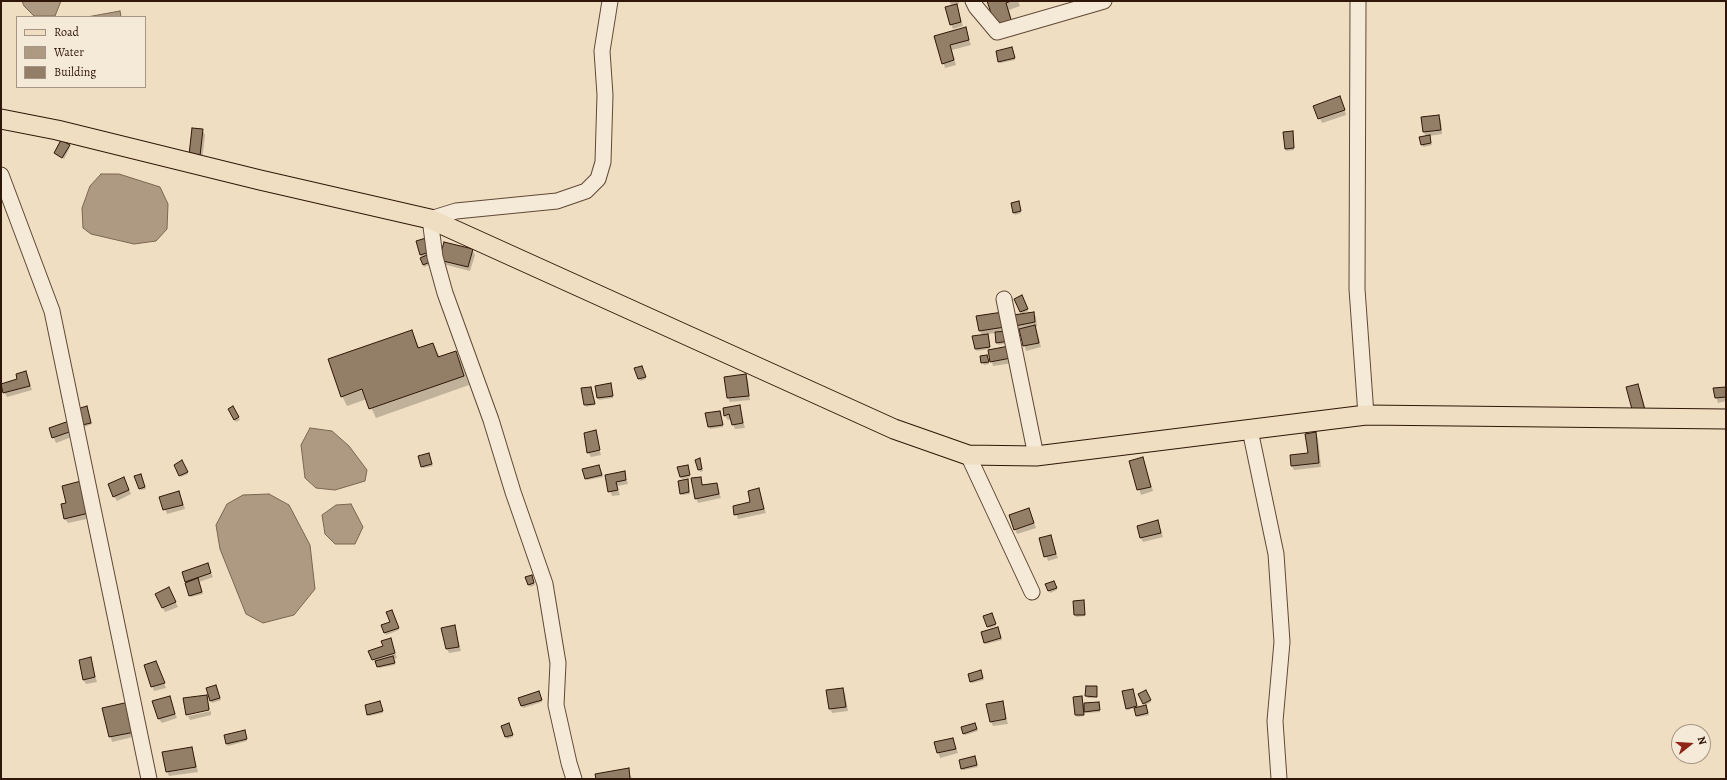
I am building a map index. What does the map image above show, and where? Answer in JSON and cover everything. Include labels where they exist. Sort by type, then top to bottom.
[{"type":"main road","points":[[1,119],[57,130],[430,218],[894,429],[968,455],[1036,456],[1366,415],[1726,419]]},
{"type":"street","points":[[574,779],[556,705],[558,663],[545,584],[513,492],[491,420],[445,292],[435,257],[430,218],[456,211],[557,201],[586,191],[598,179],[603,162],[605,102],[602,51],[610,1]]},
{"type":"street","points":[[973,1],[976,8],[997,32],[1104,1]]},
{"type":"street","points":[[1358,1],[1357,289],[1366,415]]},
{"type":"street","points":[[1,175],[52,311],[149,779]]},
{"type":"street","points":[[1004,299],[1036,456]]},
{"type":"street","points":[[1250,430],[1276,554],[1282,642],[1275,721],[1279,779]]},
{"type":"street","points":[[968,455],[1032,592]]},
{"type":"water","points":[[22,1],[61,1],[55,16],[34,16],[24,6]]},
{"type":"water","points":[[120,11],[121,16],[92,16]]},
{"type":"water","points":[[101,174],[119,174],[160,187],[168,204],[167,229],[156,241],[134,244],[91,234],[83,228],[82,208],[90,186]]},
{"type":"water","points":[[310,428],[332,431],[349,446],[367,470],[365,481],[335,490],[316,488],[305,478],[301,445]]},
{"type":"water","points":[[269,494],[289,505],[310,545],[315,589],[294,615],[263,623],[246,614],[220,549],[216,525],[227,504],[243,495]]},
{"type":"water","points":[[351,504],[363,527],[355,544],[335,544],[325,534],[322,515],[336,505]]},
{"type":"building","points":[[987,1],[1011,1],[1006,3],[1012,23],[996,28]]},
{"type":"building","points":[[957,4],[961,22],[950,25],[945,7]]},
{"type":"building","points":[[966,27],[969,40],[950,45],[954,60],[942,64],[934,36]]},
{"type":"building","points":[[1012,47],[1015,58],[998,62],[996,51]]},
{"type":"building","points":[[1340,96],[1345,110],[1318,119],[1313,106]]},
{"type":"building","points":[[1439,115],[1441,130],[1423,132],[1421,117]]},
{"type":"building","points":[[192,128],[203,129],[200,156],[189,155]]},
{"type":"building","points":[[1293,131],[1294,148],[1285,149],[1283,132]]},
{"type":"building","points":[[1430,135],[1431,143],[1421,145],[1419,137]]},
{"type":"building","points":[[61,140],[70,145],[62,158],[54,153]]},
{"type":"building","points":[[1019,201],[1021,211],[1013,213],[1011,203]]},
{"type":"building","points":[[426,238],[430,252],[420,255],[416,241]]},
{"type":"building","points":[[444,242],[473,249],[468,267],[439,260]]},
{"type":"building","points":[[427,255],[430,262],[423,265],[420,258]]},
{"type":"building","points":[[1022,295],[1028,309],[1020,312],[1014,299]]},
{"type":"building","points":[[1003,312],[1005,327],[979,331],[976,316]]},
{"type":"building","points":[[1034,312],[1035,322],[1015,326],[1013,315]]},
{"type":"building","points":[[1035,325],[1039,343],[1023,346],[1019,329]]},
{"type":"building","points":[[412,330],[418,348],[433,343],[438,357],[456,351],[464,376],[369,409],[362,389],[341,397],[328,359]]},
{"type":"building","points":[[1008,331],[1009,341],[996,343],[995,332]]},
{"type":"building","points":[[988,334],[990,347],[975,349],[972,336]]},
{"type":"building","points":[[1009,346],[1011,358],[990,362],[988,350]]},
{"type":"building","points":[[987,355],[989,362],[981,363],[980,356]]},
{"type":"building","points":[[642,366],[646,377],[638,379],[634,368]]},
{"type":"building","points":[[26,371],[30,386],[3,393],[1,384],[17,379],[16,374]]},
{"type":"building","points":[[746,374],[749,396],[727,398],[724,377]]},
{"type":"building","points":[[611,383],[613,396],[597,398],[595,386]]},
{"type":"building","points":[[1638,384],[1645,410],[1633,413],[1626,387]]},
{"type":"building","points":[[591,387],[595,404],[584,405],[581,388]]},
{"type":"building","points":[[1726,387],[1726,397],[1715,398],[1713,388]]},
{"type":"building","points":[[740,405],[743,423],[732,425],[729,414],[724,416],[723,408]]},
{"type":"building","points":[[87,406],[91,423],[82,425],[77,409]]},
{"type":"building","points":[[233,406],[239,417],[234,420],[228,409]]},
{"type":"building","points":[[720,411],[723,425],[708,427],[705,413]]},
{"type":"building","points":[[72,420],[75,430],[52,438],[49,428]]},
{"type":"building","points":[[596,430],[600,450],[587,453],[584,433]]},
{"type":"building","points":[[1316,432],[1319,463],[1291,466],[1290,455],[1308,453],[1305,434]]},
{"type":"building","points":[[429,453],[432,464],[421,467],[418,456]]},
{"type":"building","points":[[1143,457],[1151,487],[1137,490],[1129,461]]},
{"type":"building","points":[[700,458],[702,469],[698,470],[695,460]]},
{"type":"building","points":[[182,460],[188,472],[179,476],[174,465]]},
{"type":"building","points":[[599,465],[602,475],[585,479],[582,469]]},
{"type":"building","points":[[688,465],[690,475],[680,477],[677,467]]},
{"type":"building","points":[[625,471],[626,480],[616,482],[618,490],[608,492],[605,475]]},
{"type":"building","points":[[141,474],[145,487],[139,489],[134,476]]},
{"type":"building","points":[[124,477],[129,490],[113,497],[108,484]]},
{"type":"building","points":[[701,477],[702,485],[717,483],[719,494],[695,499],[691,478]]},
{"type":"building","points":[[688,479],[689,492],[680,494],[678,481]]},
{"type":"building","points":[[81,481],[89,513],[64,519],[61,504],[66,503],[62,486]]},
{"type":"building","points":[[759,488],[764,509],[734,515],[733,506],[750,502],[748,491]]},
{"type":"building","points":[[179,491],[183,505],[163,510],[159,497]]},
{"type":"building","points":[[1029,508],[1034,523],[1014,530],[1009,515]]},
{"type":"building","points":[[1158,520],[1161,533],[1140,538],[1137,526]]},
{"type":"building","points":[[1051,535],[1056,554],[1044,557],[1039,538]]},
{"type":"building","points":[[208,563],[211,573],[185,582],[182,572]]},
{"type":"building","points":[[532,575],[534,583],[528,585],[525,577]]},
{"type":"building","points":[[198,578],[202,592],[189,596],[185,583]]},
{"type":"building","points":[[1054,581],[1057,588],[1048,591],[1045,584]]},
{"type":"building","points":[[169,587],[176,602],[162,608],[155,594]]},
{"type":"building","points":[[1084,600],[1085,615],[1074,615],[1073,601]]},
{"type":"building","points":[[392,610],[399,628],[384,633],[381,625],[390,622],[386,612]]},
{"type":"building","points":[[992,613],[996,624],[987,627],[983,616]]},
{"type":"building","points":[[455,625],[459,647],[446,649],[441,628]]},
{"type":"building","points":[[998,627],[1001,638],[984,643],[981,632]]},
{"type":"building","points":[[391,638],[395,653],[372,660],[368,651],[383,646],[381,641]]},
{"type":"building","points":[[393,656],[395,663],[377,667],[375,661]]},
{"type":"building","points":[[91,657],[95,677],[83,680],[79,660]]},
{"type":"building","points":[[156,661],[165,683],[151,687],[144,665]]},
{"type":"building","points":[[981,670],[983,678],[970,682],[968,674]]},
{"type":"building","points":[[216,685],[220,698],[210,701],[206,688]]},
{"type":"building","points":[[1086,686],[1097,686],[1097,697],[1085,696]]},
{"type":"building","points":[[843,688],[846,707],[829,709],[826,690]]},
{"type":"building","points":[[1133,689],[1137,706],[1126,709],[1122,691]]},
{"type":"building","points":[[1146,690],[1151,700],[1143,704],[1138,694]]},
{"type":"building","points":[[539,691],[542,700],[521,706],[518,698]]},
{"type":"building","points":[[207,695],[209,710],[186,715],[183,698]]},
{"type":"building","points":[[170,696],[175,714],[158,719],[152,701]]},
{"type":"building","points":[[1082,696],[1084,715],[1075,715],[1073,697]]},
{"type":"building","points":[[380,701],[383,711],[367,715],[365,705]]},
{"type":"building","points":[[1003,701],[1006,719],[990,722],[986,704]]},
{"type":"building","points":[[129,702],[135,732],[109,737],[102,708]]},
{"type":"building","points":[[1099,702],[1100,710],[1084,712],[1084,703]]},
{"type":"building","points":[[1146,705],[1148,713],[1136,716],[1134,708]]},
{"type":"building","points":[[509,723],[513,735],[505,737],[501,726]]},
{"type":"building","points":[[975,723],[977,729],[963,734],[961,727]]},
{"type":"building","points":[[245,730],[247,739],[226,744],[224,735]]},
{"type":"building","points":[[953,738],[956,749],[937,753],[934,742]]},
{"type":"building","points":[[192,747],[196,767],[166,772],[162,752]]},
{"type":"building","points":[[975,756],[977,765],[961,769],[959,760]]},
{"type":"building","points":[[629,768],[630,779],[596,779],[595,774]]}]
